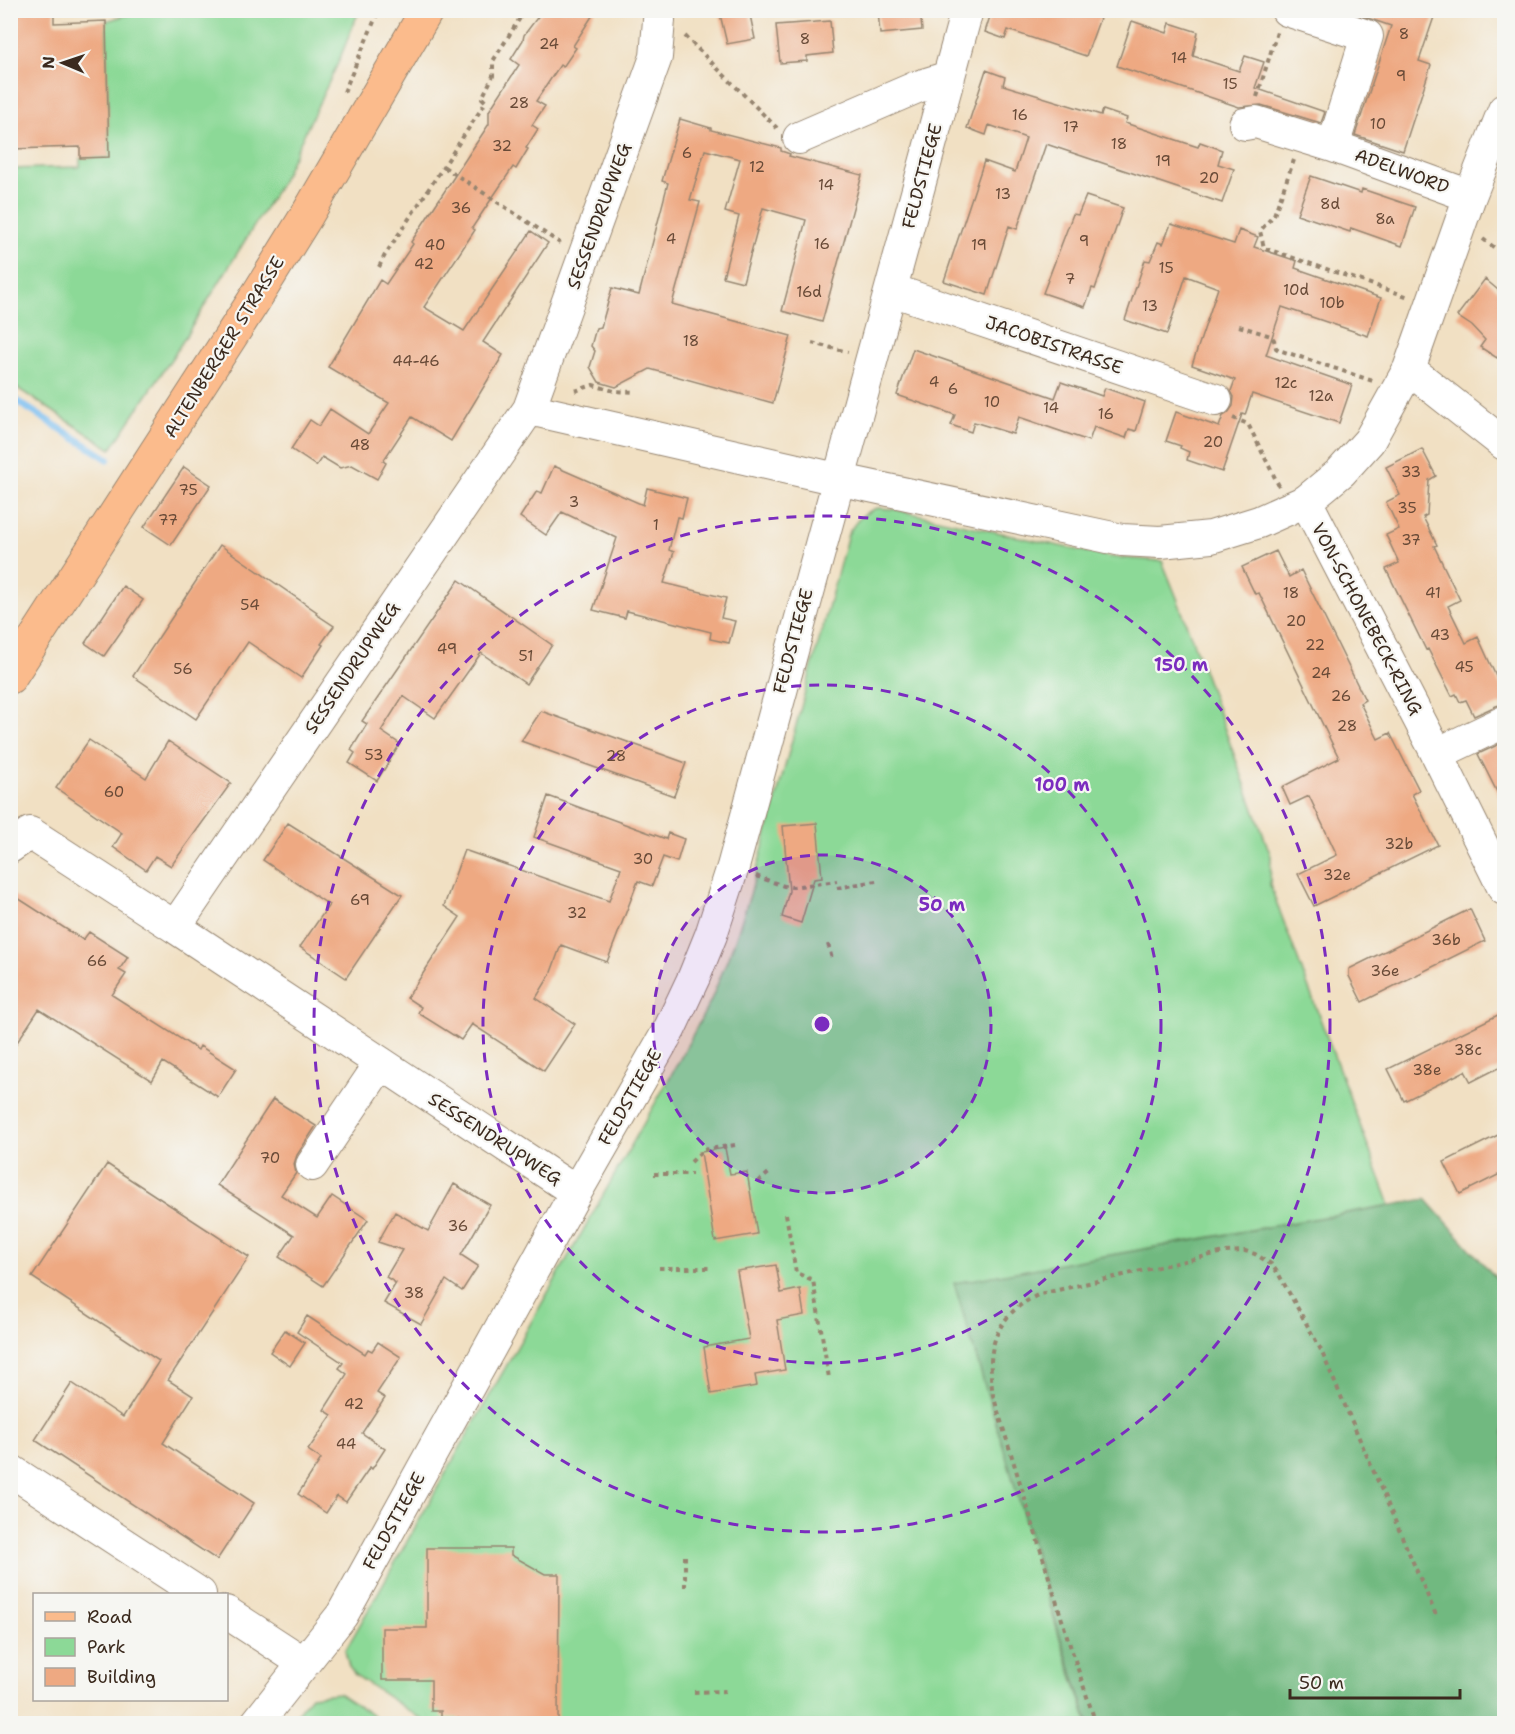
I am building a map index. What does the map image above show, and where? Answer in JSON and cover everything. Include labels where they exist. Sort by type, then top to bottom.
[{"type":"main road","name":"ALTENBERGER STRASSE","points":[[10,677],[242,320],[307,215],[427,10]]},
{"type":"street","name":"FELDSTIEGE","points":[[256,1724],[342,1615],[576,1192],[670,1028],[694,977],[711,935],[733,867],[837,479],[892,290],[967,10]]},
{"type":"street","name":"ADELWORD","points":[[1283,18],[1367,36],[1333,146]]},
{"type":"street","name":"SESSENDRUPWEG","points":[[175,927],[530,409],[656,57],[659,20]]},
{"type":"street","points":[[799,138],[917,87],[949,77]]},
{"type":"street","name":"VON-SCHONEBECK-RING","points":[[1504,110],[1403,379],[1369,441],[1341,472],[1298,504],[1437,754],[1504,889]]},
{"type":"street","name":"ADELWORD","points":[[1249,123],[1333,146],[1470,196]]},
{"type":"street","name":"JACOBISTRASSE","points":[[892,290],[1216,400]]},
{"type":"street","points":[[1403,379],[1504,444]]},
{"type":"street","points":[[530,409],[837,479],[1122,540],[1160,543],[1211,537],[1259,522],[1298,504]]},
{"type":"street","points":[[1437,754],[1504,722]]},
{"type":"street","name":"SESSENDRUPWEG","points":[[20,840],[175,927],[576,1192]]},
{"type":"street","points":[[312,1166],[381,1063]]},
{"type":"street","points":[[10,1470],[198,1593]]},
{"type":"street","points":[[228,1613],[304,1663]]},
{"type":"path","points":[[379,267],[486,102],[482,98],[493,76],[493,61],[525,10]]},
{"type":"path","points":[[1249,123],[1283,18]]},
{"type":"path","points":[[659,20],[689,38],[782,134],[799,138]]},
{"type":"path","points":[[1302,136],[1274,215],[1260,231],[1264,248],[1432,305]]},
{"type":"path","points":[[444,166],[584,258]]},
{"type":"path","points":[[1239,327],[1271,336],[1279,350],[1403,379]]},
{"type":"path","points":[[812,343],[872,358]]},
{"type":"path","points":[[1216,400],[1220,413],[1248,424],[1298,504]]},
{"type":"path","points":[[733,867],[784,886],[837,882]]},
{"type":"path","points":[[837,888],[876,881]]},
{"type":"path","points":[[828,944],[832,959]]},
{"type":"path","points":[[691,1162],[703,1150],[735,1145]]},
{"type":"path","points":[[758,1182],[770,1172]]},
{"type":"path","points":[[654,1174],[692,1174]]},
{"type":"path","points":[[786,1214],[796,1273],[813,1280],[829,1378]]},
{"type":"path","points":[[1096,1724],[993,1395],[990,1376],[995,1338],[1007,1317],[1026,1301],[1040,1294],[1224,1252],[1245,1251],[1271,1264],[1320,1348],[1436,1615]]},
{"type":"path","points":[[659,1268],[710,1268]]},
{"type":"path","points":[[685,1556],[685,1587]]},
{"type":"path","points":[[694,1692],[728,1691]]},
{"type":"green space","points":[[144,10],[359,11],[338,63],[282,181],[176,352],[111,449],[11,384],[10,169],[80,167],[80,158],[109,157],[106,21]]},
{"type":"green space","points":[[877,508],[893,509],[1109,557],[1162,561],[1271,856],[1270,885],[1390,1205],[955,1283],[1059,1636],[1088,1723],[427,1723],[354,1674],[349,1667],[345,1651],[679,1061],[711,1000],[750,895],[848,534],[860,518]]},
{"type":"green space","points":[[1426,1199],[1504,1287],[1504,1723],[1089,1723],[1059,1633],[954,1283]]},
{"type":"green space","points":[[339,1693],[384,1723],[289,1723],[311,1696]]},
{"type":"building","points":[[10,10],[54,10],[54,23],[106,21],[109,157],[80,158],[80,147],[10,149]]},
{"type":"building","points":[[543,10],[596,10],[573,46],[576,48],[563,67],[560,65],[536,101],[545,106],[532,125],[538,129],[526,148],[528,149],[516,169],[513,167],[472,228],[475,230],[424,307],[464,331],[531,231],[548,243],[483,342],[503,355],[451,441],[412,417],[383,461],[386,463],[377,479],[352,465],[340,468],[322,457],[316,466],[291,449],[310,420],[319,426],[330,409],[368,434],[389,403],[328,367],[380,280],[386,284],[489,124],[489,111],[519,65],[511,59],[524,35]]},
{"type":"building","points":[[719,10],[749,10],[755,39],[727,44]]},
{"type":"building","points":[[878,10],[920,10],[922,30],[880,34]]},
{"type":"building","points":[[992,10],[1103,10],[1086,56],[1008,30],[1005,39],[985,32]]},
{"type":"building","points":[[1354,10],[1424,10],[1435,14],[1419,61],[1431,65],[1403,151],[1355,135],[1391,26],[1353,13]]},
{"type":"building","points":[[830,21],[833,53],[807,56],[807,61],[780,63],[776,25]]},
{"type":"building","points":[[1132,21],[1167,33],[1170,23],[1198,32],[1193,56],[1239,71],[1245,56],[1264,62],[1255,88],[1325,112],[1321,123],[1261,105],[1239,107],[1117,66]]},
{"type":"building","points":[[986,70],[1005,77],[1003,85],[1101,115],[1103,110],[1127,118],[1125,123],[1198,147],[1200,142],[1222,150],[1218,164],[1234,169],[1222,203],[1046,144],[1017,229],[1009,226],[987,295],[944,281],[984,161],[1015,172],[1026,138],[989,125],[986,135],[967,128]]},
{"type":"building","points":[[680,119],[711,128],[711,130],[781,148],[781,151],[790,154],[789,156],[862,175],[822,322],[782,311],[806,220],[763,208],[743,282],[723,277],[739,216],[725,212],[740,159],[705,150],[690,200],[700,202],[672,304],[791,336],[773,403],[650,369],[616,387],[599,382],[590,367],[595,351],[591,346],[596,328],[601,327],[612,288],[639,295],[668,183],[662,181]]},
{"type":"building","points":[[1311,176],[1361,193],[1362,189],[1415,207],[1402,246],[1351,228],[1350,232],[1297,214]]},
{"type":"building","points":[[1086,196],[1123,208],[1095,289],[1092,288],[1085,307],[1043,293],[1073,214],[1078,215]]},
{"type":"building","points":[[1171,224],[1234,244],[1239,230],[1258,237],[1254,247],[1297,261],[1295,268],[1381,298],[1368,336],[1282,307],[1266,355],[1352,385],[1339,423],[1252,394],[1245,415],[1242,414],[1222,472],[1187,460],[1189,452],[1180,448],[1181,446],[1166,441],[1176,412],[1219,427],[1223,416],[1233,406],[1234,397],[1231,391],[1235,380],[1192,365],[1218,288],[1186,276],[1167,334],[1125,320],[1145,260],[1150,261],[1158,242],[1163,244]]},
{"type":"building","points":[[1485,279],[1504,295],[1504,360],[1499,355],[1497,358],[1480,347],[1485,340],[1472,326],[1457,316]]},
{"type":"building","points":[[913,349],[1055,398],[1061,382],[1102,396],[1105,388],[1145,402],[1136,431],[1129,429],[1126,438],[1094,427],[1089,441],[1019,417],[1013,434],[974,422],[971,432],[951,425],[955,415],[897,395]]},
{"type":"building","points":[[1422,449],[1436,476],[1429,480],[1427,515],[1423,517],[1460,600],[1448,606],[1466,643],[1478,637],[1504,694],[1504,704],[1474,716],[1466,700],[1460,702],[1456,694],[1452,696],[1428,649],[1426,650],[1386,569],[1399,563],[1386,535],[1399,529],[1386,502],[1400,495],[1386,467]]},
{"type":"building","points":[[554,466],[643,505],[647,488],[687,498],[682,518],[677,517],[669,550],[674,552],[664,583],[726,598],[721,618],[735,621],[729,643],[710,639],[711,632],[627,611],[625,618],[593,610],[617,538],[562,512],[546,535],[520,517],[537,491],[542,493]]},
{"type":"building","points":[[184,467],[211,485],[171,545],[144,527]]},
{"type":"building","points":[[220,545],[334,626],[301,678],[248,642],[196,719],[133,676]]},
{"type":"building","points":[[1276,551],[1289,577],[1301,570],[1365,700],[1360,703],[1378,739],[1390,733],[1419,790],[1412,794],[1438,845],[1314,906],[1298,874],[1337,855],[1309,796],[1290,805],[1282,787],[1339,758],[1259,593],[1255,594],[1242,567]]},
{"type":"building","points":[[459,580],[552,645],[526,684],[481,653],[435,718],[403,696],[381,731],[400,744],[377,781],[349,763],[355,753],[351,750],[367,724],[362,721]]},
{"type":"building","points":[[123,586],[143,600],[104,656],[85,643]]},
{"type":"building","points":[[541,711],[686,763],[674,796],[521,741]]},
{"type":"building","points":[[89,740],[146,778],[168,741],[231,783],[171,866],[155,856],[146,870],[113,847],[122,833],[56,788]]},
{"type":"building","points":[[1504,742],[1504,806],[1478,754]]},
{"type":"building","points":[[548,796],[666,839],[668,833],[684,839],[677,862],[663,857],[652,886],[638,881],[607,962],[561,945],[550,975],[536,998],[575,1024],[544,1071],[472,1024],[461,1040],[418,1013],[421,1007],[407,998],[460,917],[444,906],[464,850],[609,901],[621,868],[534,837]]},
{"type":"building","points":[[288,823],[402,895],[346,978],[300,947],[329,905],[263,860]]},
{"type":"building","points":[[817,823],[822,878],[814,879],[801,923],[782,917],[789,891],[783,826]]},
{"type":"building","points":[[10,893],[83,940],[89,932],[128,957],[119,970],[126,974],[112,995],[198,1050],[200,1046],[236,1069],[218,1097],[163,1062],[152,1081],[39,1009],[10,1053]]},
{"type":"building","points":[[1470,909],[1485,941],[1362,1002],[1349,976],[1349,969]]},
{"type":"building","points":[[1504,1012],[1504,1065],[1471,1082],[1465,1071],[1404,1101],[1388,1069]]},
{"type":"building","points":[[273,1099],[316,1126],[297,1155],[294,1164],[296,1173],[281,1195],[317,1218],[332,1196],[368,1220],[323,1286],[279,1257],[294,1235],[217,1185]]},
{"type":"building","points":[[1504,1132],[1504,1172],[1460,1194],[1444,1162]]},
{"type":"building","points":[[725,1148],[730,1174],[747,1172],[757,1234],[715,1241],[701,1152]]},
{"type":"building","points":[[107,1164],[249,1257],[168,1380],[193,1396],[163,1443],[254,1503],[217,1560],[35,1440],[72,1383],[123,1417],[159,1361],[32,1277]]},
{"type":"building","points":[[454,1184],[490,1205],[461,1255],[478,1266],[462,1291],[446,1280],[421,1324],[384,1303],[396,1283],[386,1277],[402,1250],[378,1242],[395,1212],[428,1231]]},
{"type":"building","points":[[776,1265],[781,1293],[800,1289],[804,1315],[777,1320],[785,1370],[755,1375],[757,1386],[711,1394],[704,1347],[749,1339],[737,1271]]},
{"type":"building","points":[[307,1316],[365,1354],[368,1349],[372,1351],[378,1342],[401,1357],[377,1393],[385,1398],[362,1433],[385,1449],[346,1502],[337,1496],[326,1513],[298,1494],[321,1459],[308,1450],[332,1415],[324,1410],[347,1374],[339,1368],[343,1363],[297,1332]]},
{"type":"building","points":[[285,1330],[305,1343],[290,1366],[270,1352]]},
{"type":"building","points":[[427,1548],[511,1548],[511,1555],[545,1574],[559,1574],[558,1724],[458,1724],[458,1718],[441,1718],[441,1711],[431,1711],[431,1680],[382,1680],[382,1628],[427,1628]]},
{"type":"waterway","points":[[10,397],[108,459]]}]
